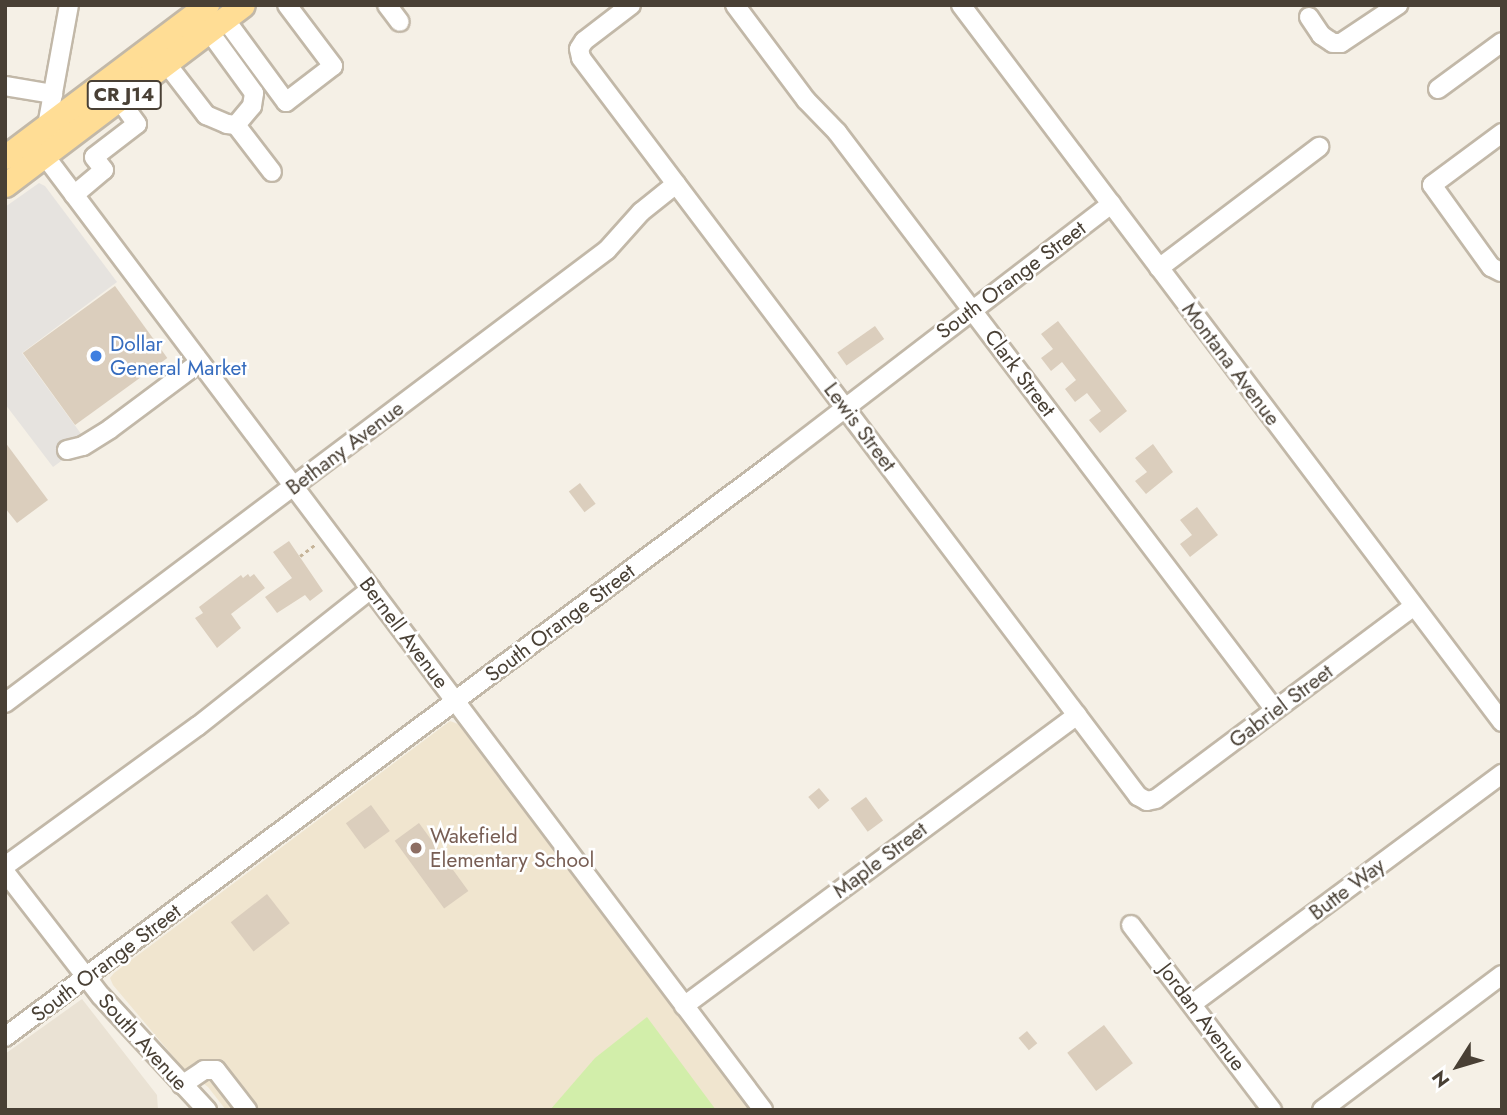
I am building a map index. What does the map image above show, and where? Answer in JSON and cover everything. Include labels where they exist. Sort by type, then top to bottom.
[{"type":"main road","name":"CR J14","points":[[5,157],[207,5]]},
{"type":"main road","name":"CR J14","points":[[5,185],[226,18]]},
{"type":"street","points":[[47,126],[69,5]]},
{"type":"street","points":[[226,18],[286,102],[334,66],[287,5]]},
{"type":"street","points":[[387,5],[400,22]]},
{"type":"street","name":"Lewis Street","points":[[631,5],[584,41],[579,49],[581,58],[1076,715],[1138,796],[1147,801]]},
{"type":"street","name":"Clark Street","points":[[735,5],[806,100],[837,132],[1275,710]]},
{"type":"street","name":"Montana Avenue","points":[[961,5],[1502,722]]},
{"type":"street","points":[[1308,17],[1321,35],[1333,43],[1341,43],[1398,5]]},
{"type":"street","points":[[226,18],[254,93],[252,106],[236,125]]},
{"type":"street","points":[[1438,89],[1502,42]]},
{"type":"street","points":[[166,63],[203,112],[220,122],[236,125],[272,172]]},
{"type":"street","points":[[5,86],[53,94]]},
{"type":"street","points":[[74,195],[104,170],[94,157],[137,124],[119,99]]},
{"type":"street","points":[[1501,272],[1491,267],[1432,185],[1502,133]]},
{"type":"street","points":[[1159,268],[1319,147]]},
{"type":"street","name":"Bernell Avenue","points":[[45,156],[763,1110]]},
{"type":"street","name":"Bethany Avenue","points":[[5,703],[607,250],[640,212],[676,184]]},
{"type":"street","name":"South Orange Street","points":[[5,1037],[456,702],[1111,204]]},
{"type":"street","points":[[68,450],[83,446],[110,429],[200,362]]},
{"type":"street","points":[[5,866],[198,726],[371,589]]},
{"type":"street","name":"Gabriel Street","points":[[1147,801],[1156,799],[1415,606]]},
{"type":"street","name":"Maple Street","points":[[684,1006],[1076,715]]},
{"type":"street","name":"Butte Way","points":[[1192,1004],[1502,774]]},
{"type":"street","name":"South Avenue","points":[[5,872],[87,978],[197,1106]]},
{"type":"street","name":"Jordan Avenue","points":[[1131,925],[1272,1110]]},
{"type":"street","points":[[1322,1110],[1502,975]]},
{"type":"street","points":[[181,1085],[211,1068],[216,1070],[247,1110]]},
{"type":"path","points":[[300,556],[318,542]]},
{"type":"shaded area","points":[[39,183],[45,186],[117,282],[22,353],[87,442],[53,467],[5,404],[5,207]]},
{"type":"shaded area","name":"Wakefield Elementary School","points":[[450,721],[458,724],[749,1110],[226,1110],[208,1087],[182,1067],[113,985],[110,978],[114,973]]},
{"type":"shaded area","points":[[82,999],[157,1095],[158,1110],[5,1110],[5,1054]]},
{"type":"green space","points":[[647,1017],[716,1110],[550,1110],[595,1058]]},
{"type":"building","name":"Dollar General Market","points":[[115,286],[167,358],[75,425],[23,353]]},
{"type":"building","points":[[1058,321],[1127,411],[1100,433],[1089,420],[1101,411],[1087,393],[1075,402],[1065,389],[1076,380],[1062,362],[1051,371],[1041,358],[1053,349],[1041,334]]},
{"type":"building","points":[[875,326],[884,339],[846,365],[837,352]]},
{"type":"building","points":[[5,442],[48,500],[17,523],[5,508]]},
{"type":"building","points":[[1153,444],[1173,472],[1146,494],[1135,481],[1147,472],[1135,458]]},
{"type":"building","points":[[580,483],[596,504],[584,512],[569,491]]},
{"type":"building","points":[[1197,507],[1218,535],[1190,557],[1180,544],[1192,535],[1180,520]]},
{"type":"building","points":[[289,541],[323,591],[310,601],[305,595],[277,613],[265,597],[292,578],[273,552]]},
{"type":"building","points":[[248,574],[250,577],[254,574],[265,588],[231,614],[241,628],[217,648],[195,618],[203,613],[199,607],[241,575],[243,578]]},
{"type":"building","points":[[819,788],[829,800],[819,809],[808,797]]},
{"type":"building","points":[[866,797],[883,820],[868,832],[851,808]]},
{"type":"building","points":[[371,805],[390,831],[365,849],[346,823]]},
{"type":"building","points":[[419,823],[468,891],[444,909],[395,841]]},
{"type":"building","points":[[267,894],[290,923],[254,951],[231,922]]},
{"type":"building","points":[[1104,1025],[1133,1063],[1096,1091],[1067,1053]]},
{"type":"building","points":[[1027,1031],[1037,1043],[1029,1050],[1019,1038]]},
{"type":"place","name":"Dollar General Market","points":[[96,356]]},
{"type":"place","name":"Wakefield Elementary School","points":[[416,848]]}]
